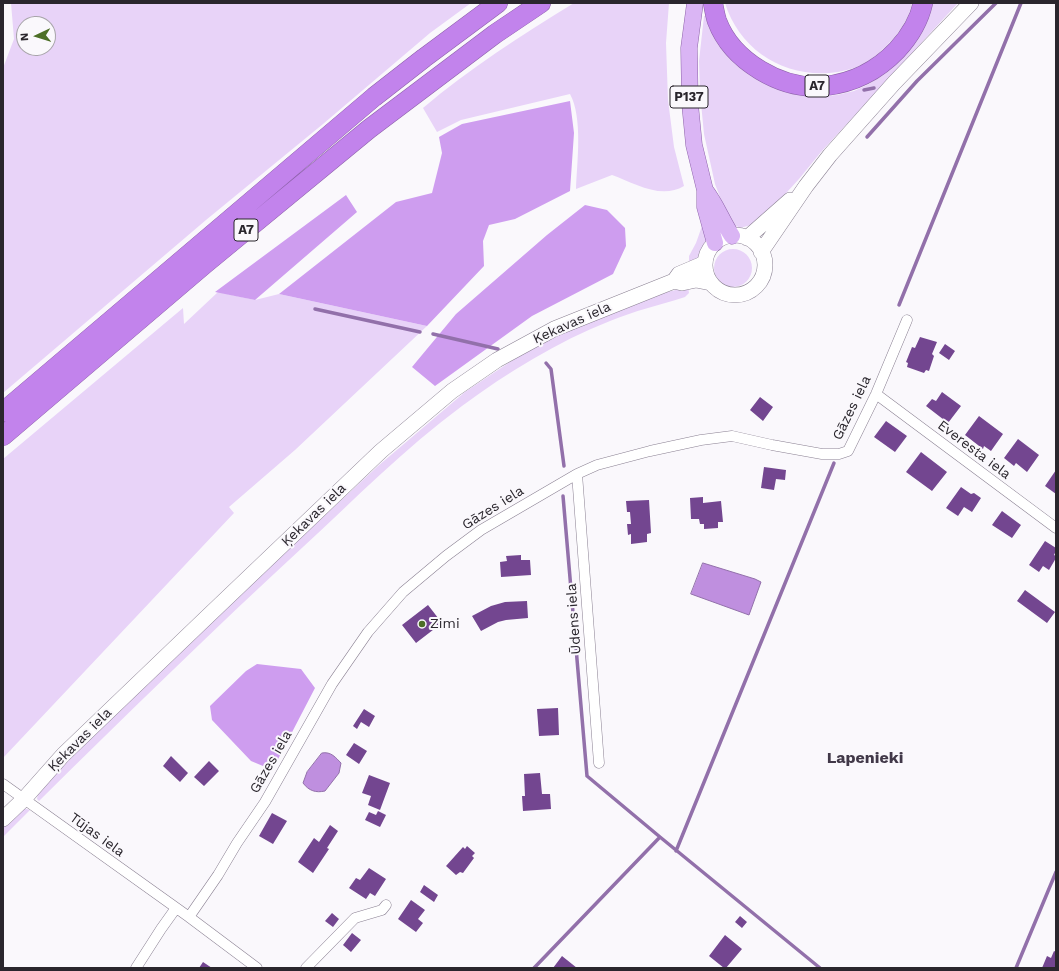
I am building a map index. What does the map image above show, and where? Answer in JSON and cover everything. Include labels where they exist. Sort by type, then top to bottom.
[{"type":"highway","name":"A7","points":[[3,412],[374,97],[498,3]]},
{"type":"highway","name":"A7","points":[[3,436],[205,264],[369,129],[495,34],[541,3]]},
{"type":"highway","name":"A7","points":[[713,3],[717,21],[727,38],[751,65],[769,76],[785,81],[811,86],[824,86],[842,83],[860,77],[877,68],[905,41],[917,22],[923,3]]},
{"type":"main road","name":"P137","points":[[695,3],[689,48],[690,104],[694,145],[705,190],[705,207],[715,243]]},
{"type":"main road","points":[[710,283],[705,270],[705,263],[709,251],[715,243],[722,239],[740,237],[753,242],[761,252],[806,186],[830,155],[894,82],[971,3]]},
{"type":"main road","points":[[740,237],[806,186]]},
{"type":"main road","name":"P137","points":[[705,190],[714,201],[723,223],[740,237]]},
{"type":"main road","name":"Ķekavas iela","points":[[674,281],[682,283],[696,280],[710,283],[725,294],[735,295],[745,293],[754,288],[761,280],[764,270],[764,260],[761,252]]},
{"type":"main road","name":"Ķekavas iela","points":[[3,819],[24,799],[63,755],[235,590],[381,451],[452,391],[497,360],[554,329],[674,281],[679,274],[705,263]]},
{"type":"street","name":"Gāzes iela","points":[[189,917],[265,802],[332,684],[368,632],[403,592],[446,556],[481,530],[577,474],[597,465],[650,451],[701,440],[732,436],[814,453],[839,454],[848,451],[876,394],[907,320]]},
{"type":"street","name":"Everesta iela","points":[[876,394],[1056,528]]},
{"type":"street","name":"Ūdens iela","points":[[577,474],[599,763]]},
{"type":"street","name":"Tūjas iela","points":[[3,784],[189,917],[257,968]]},
{"type":"street","points":[[306,968],[355,918],[382,910],[386,905]]},
{"type":"street","points":[[136,968],[176,908]]},
{"type":"shaded area","points":[[11,3],[471,3],[430,33],[323,124],[206,220],[3,393],[3,68],[14,39]]},
{"type":"shaded area","points":[[574,3],[669,3],[666,43],[668,100],[674,147],[684,186],[675,190],[657,191],[638,186],[612,175],[576,189],[578,127],[577,115],[570,94],[461,120],[437,132],[423,108],[459,79]]},
{"type":"shaded area","points":[[725,3],[912,3],[905,22],[897,34],[888,45],[869,61],[858,67],[838,72],[819,73],[784,67],[768,59],[742,36],[732,20]]},
{"type":"shaded area","points":[[931,3],[958,3],[821,152],[799,179],[765,216],[751,225],[740,228],[733,224],[726,213],[715,184],[704,134],[699,61],[704,16],[707,16],[765,83],[794,94],[814,97],[837,95],[854,91],[869,84],[893,67],[912,47]]},
{"type":"shaded area","points":[[570,101],[574,133],[570,191],[515,219],[489,225],[483,241],[484,266],[427,326],[279,294],[396,202],[432,193],[442,153],[439,137],[462,124]]},
{"type":"shaded area","points":[[346,195],[357,212],[255,300],[215,292]]},
{"type":"shaded area","points":[[585,205],[607,210],[625,228],[626,246],[613,274],[532,316],[435,386],[412,367],[456,314],[547,235]]},
{"type":"shaded area","points":[[702,226],[707,235],[706,243],[698,260],[689,265],[689,256],[696,243]]},
{"type":"shaded area","points":[[729,249],[737,249],[747,254],[751,261],[751,275],[747,282],[737,287],[729,287],[719,282],[717,279],[714,272],[714,264],[719,254],[722,252]]},
{"type":"shaded area","points":[[688,287],[689,293],[685,297],[619,317],[590,329],[552,348],[497,381],[441,422],[400,456],[361,492],[203,641],[39,801],[37,799],[38,793],[88,739],[378,466],[465,392],[525,352],[557,334],[655,295]]},
{"type":"shaded area","points":[[218,292],[255,300],[279,294],[427,326],[295,450],[229,507],[234,513],[3,758],[3,459],[183,308],[184,324]]},
{"type":"shaded area","points":[[703,563],[761,582],[749,615],[691,594]]},
{"type":"shaded area","points":[[257,664],[301,669],[315,688],[275,765],[263,766],[251,761],[212,720],[210,706],[246,671]]},
{"type":"shaded area","points":[[322,753],[331,754],[341,763],[339,773],[325,791],[319,792],[310,790],[303,783],[307,772]]},
{"type":"shaded area","points":[[23,808],[30,810],[3,837],[3,823]]},
{"type":"building","points":[[920,337],[937,342],[932,354],[934,356],[929,371],[926,370],[924,373],[907,367],[908,363],[906,362],[912,347],[915,348]]},
{"type":"building","points":[[945,344],[955,351],[949,360],[939,353]]},
{"type":"building","points":[[942,392],[961,406],[948,423],[926,406],[932,399],[936,401]]},
{"type":"building","points":[[760,397],[773,407],[763,421],[750,410]]},
{"type":"building","points":[[979,416],[1003,434],[991,451],[984,446],[983,449],[965,435]]},
{"type":"building","points":[[886,421],[907,436],[895,452],[874,437]]},
{"type":"building","points":[[1018,439],[1039,455],[1027,472],[1016,463],[1014,466],[1004,458]]},
{"type":"building","points":[[921,452],[947,472],[932,491],[906,472]]},
{"type":"building","points":[[764,467],[786,470],[785,480],[776,479],[774,490],[761,488]]},
{"type":"building","points":[[1056,470],[1056,494],[1045,486]]},
{"type":"building","points":[[961,487],[971,494],[974,493],[981,498],[972,512],[964,507],[958,516],[946,508]]},
{"type":"building","points":[[703,497],[703,503],[721,501],[723,522],[718,522],[718,528],[704,529],[704,524],[700,524],[699,519],[691,519],[690,498]]},
{"type":"building","points":[[649,500],[651,533],[647,534],[647,542],[631,544],[631,534],[628,535],[627,524],[631,524],[630,512],[627,512],[626,501]]},
{"type":"building","points":[[1002,511],[1021,525],[1012,538],[992,525]]},
{"type":"building","points":[[1045,541],[1056,548],[1054,555],[1056,558],[1049,570],[1043,566],[1039,572],[1029,565]]},
{"type":"building","points":[[521,555],[521,560],[530,560],[531,575],[501,577],[500,562],[507,561],[506,556]]},
{"type":"building","points":[[1025,590],[1055,612],[1047,623],[1017,601]]},
{"type":"building","points":[[527,601],[528,618],[498,622],[481,631],[472,616],[491,606],[505,602]]},
{"type":"building","name":"Zimi","points":[[428,605],[442,623],[416,643],[402,625]]},
{"type":"building","points":[[558,708],[559,735],[539,736],[537,709]]},
{"type":"building","points":[[364,709],[375,716],[369,727],[361,722],[357,729],[353,726]]},
{"type":"building","points":[[354,743],[367,751],[359,764],[346,755]]},
{"type":"building","points":[[171,756],[188,773],[180,782],[163,766]]},
{"type":"building","points":[[209,761],[219,771],[204,786],[194,777]]},
{"type":"building","points":[[540,773],[542,794],[550,794],[551,809],[523,811],[522,796],[525,796],[524,774]]},
{"type":"building","points":[[369,775],[390,783],[380,810],[368,805],[371,796],[362,793]]},
{"type":"building","points":[[378,811],[386,815],[380,827],[365,820],[369,812],[376,815]]},
{"type":"building","points":[[272,813],[287,821],[273,844],[259,836]]},
{"type":"building","points":[[330,825],[338,831],[327,848],[329,849],[313,873],[298,862],[314,838],[319,842]]},
{"type":"building","points":[[467,846],[475,853],[472,856],[474,858],[463,873],[460,872],[456,875],[446,866],[463,847],[465,849]]},
{"type":"building","points":[[369,868],[386,879],[375,896],[370,893],[366,899],[349,888],[356,878],[360,880]]},
{"type":"building","points":[[424,885],[438,895],[434,902],[420,892]]},
{"type":"building","points":[[411,900],[425,910],[418,919],[423,923],[416,932],[398,919]]},
{"type":"building","points":[[332,913],[339,919],[333,927],[325,921]]},
{"type":"building","points":[[740,916],[747,922],[742,928],[735,922]]},
{"type":"building","points":[[352,933],[361,940],[351,952],[343,945]]},
{"type":"building","points":[[725,935],[742,949],[726,968],[724,968],[709,956]]},
{"type":"building","points":[[1054,951],[1056,952],[1056,968],[1042,968],[1047,956],[1051,958]]},
{"type":"building","points":[[562,956],[577,968],[553,968]]},
{"type":"building","points":[[203,962],[212,968],[199,968]]},
{"type":"waterway","points":[[867,137],[917,81],[996,3]]},
{"type":"waterway","points":[[899,305],[1021,3]]},
{"type":"waterway","points":[[864,90],[874,88]]},
{"type":"waterway","points":[[315,309],[420,332]]},
{"type":"waterway","points":[[433,334],[498,349]]},
{"type":"waterway","points":[[546,363],[551,369],[564,466]]},
{"type":"waterway","points":[[676,851],[834,463]]},
{"type":"waterway","points":[[563,496],[587,776],[660,837]]},
{"type":"waterway","points":[[534,968],[660,837],[820,968]]},
{"type":"waterway","points":[[1016,968],[1056,872]]},
{"type":"place","name":"Zimi","points":[[422,624]]},
{"type":"district","name":"Lapenieki","points":[[865,758]]}]
